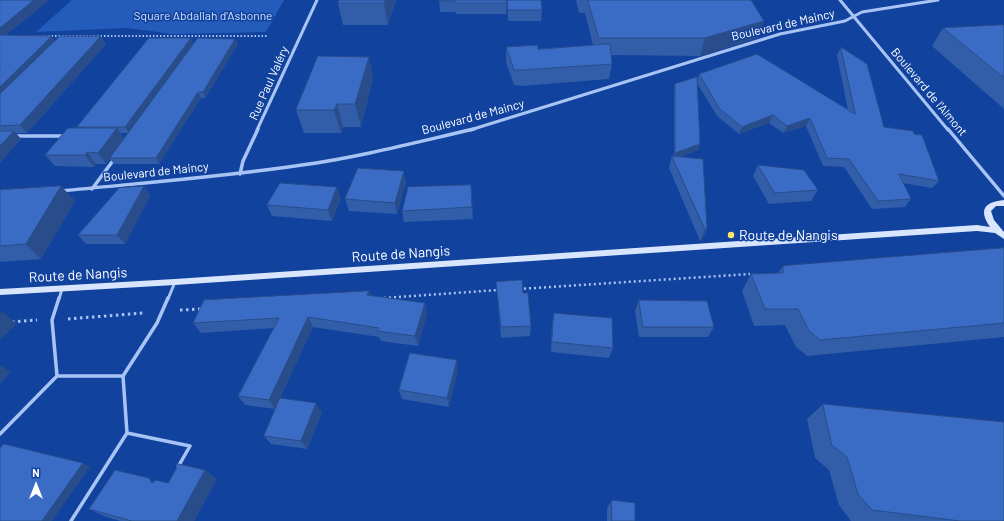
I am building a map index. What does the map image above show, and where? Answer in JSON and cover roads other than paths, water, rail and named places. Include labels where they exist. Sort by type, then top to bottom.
[{"type":"main road","points":[[1004,203],[993,205],[988,210],[987,215],[996,230],[1004,236]]},
{"type":"main road","name":"Route de Nangis","points":[[0,292],[175,282],[977,228],[996,230]]},
{"type":"street","name":"Rue Paul Valéry","points":[[240,174],[243,161],[317,0]]},
{"type":"street","name":"Boulevard de l'Almont","points":[[840,0],[1004,196]]},
{"type":"street","name":"Boulevard de Maincy","points":[[53,192],[240,174],[343,158],[392,148],[476,128],[780,34],[845,21],[862,12],[938,0]]},
{"type":"street","points":[[8,136],[69,136]]},
{"type":"street","points":[[91,189],[118,154]]},
{"type":"lane","points":[[71,521],[127,433],[123,376],[158,323],[175,282]]},
{"type":"lane","points":[[57,376],[52,320],[62,289]]},
{"type":"lane","points":[[0,434],[57,376],[123,376]]},
{"type":"lane","points":[[127,433],[190,446],[176,470]]},
{"type":"place","name":"Route de Nangis","points":[[731,235]]},
{"type":"park label","name":"Square Abdallah d'Asbonne","points":[[203,16]]}]
